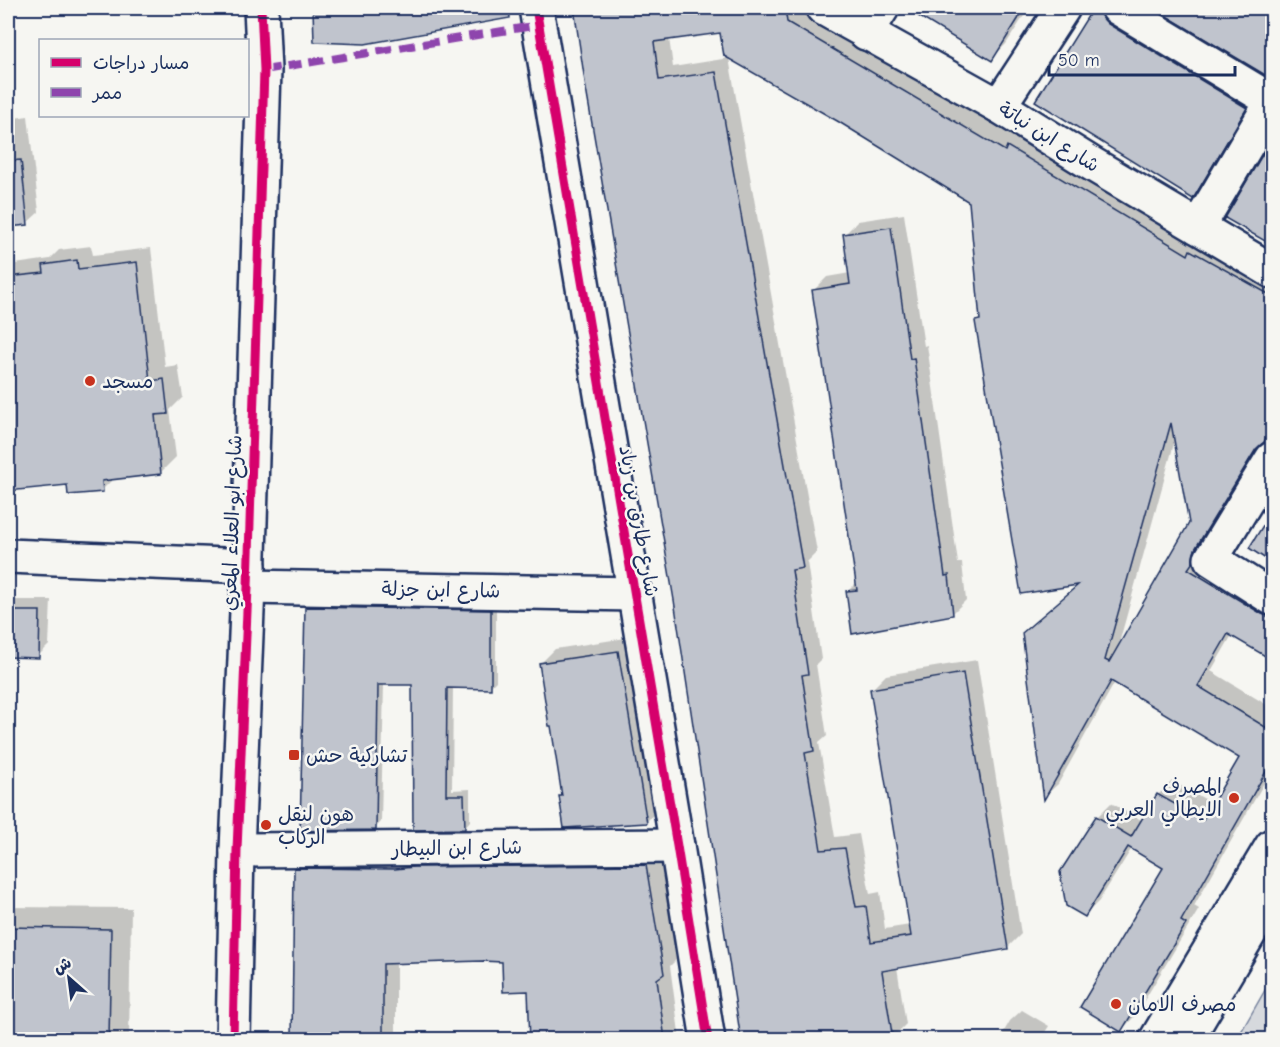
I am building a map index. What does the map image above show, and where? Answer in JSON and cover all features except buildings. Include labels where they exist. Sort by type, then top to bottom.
[{"type":"street","name":"شارع ابو العلاء المعري","points":[[233,1040],[237,850],[264,70],[261,8]]},
{"type":"street","name":"شارع طارق بن زياد","points":[[536,8],[708,1040]]},
{"type":"street","name":"شارع ابن نباتة","points":[[823,8],[874,20],[1092,165],[1272,271]]},
{"type":"street","points":[[999,105],[1063,8]]},
{"type":"street","points":[[1118,8],[1272,101],[1198,227]]},
{"type":"street","points":[[1272,459],[1211,559],[1272,598]]},
{"type":"street","name":"شارع ابن جزلة","points":[[8,556],[248,576],[633,594]]},
{"type":"street","name":"شارع ابن البيطار","points":[[237,850],[677,846]]},
{"type":"street","points":[[1156,1040],[1269,870]]},
{"type":"street","points":[[1186,1040],[1269,870]]},
{"type":"shaded area","points":[[1272,978],[1272,1039],[1237,1039]]},
{"type":"marked path","points":[[264,70],[539,25]]},
{"type":"cycle path","points":[[233,1040],[237,850],[248,587],[264,70],[261,8]]},
{"type":"cycle path","points":[[536,8],[708,1040]]},
{"type":"place","name":"مسجد","points":[[90,381]]},
{"type":"place","name":"تشاركية حش","points":[[294,755]]},
{"type":"place","name":"المصرف الايطالي العربي","points":[[1234,798]]},
{"type":"place","name":"هون لنقل الركاب","points":[[266,825]]},
{"type":"place","name":"مصرف الامان","points":[[1116,1004]]}]
